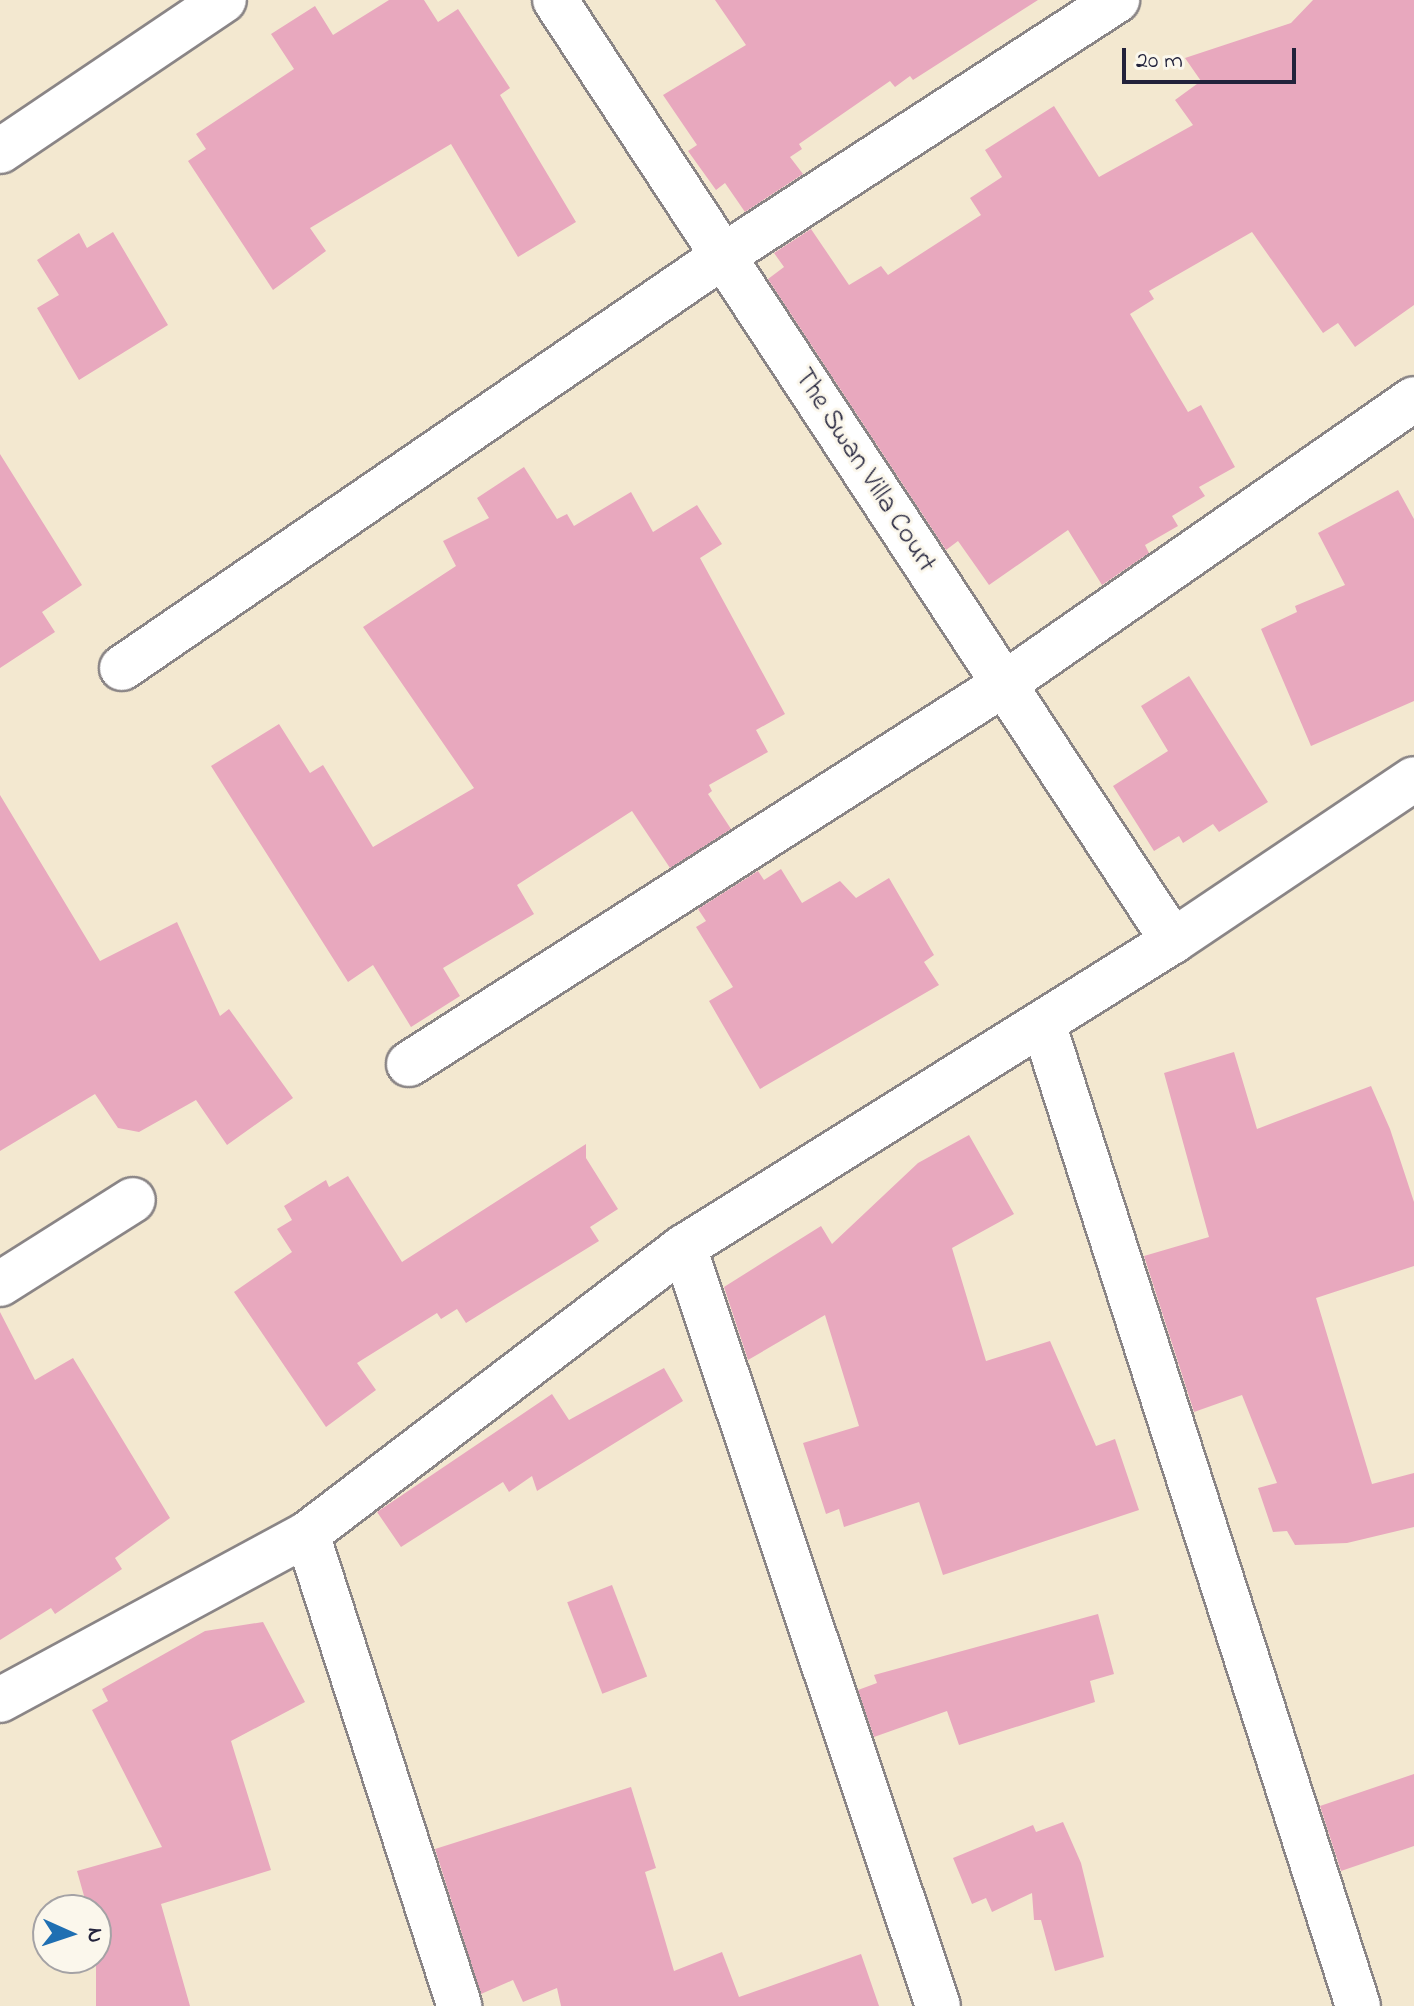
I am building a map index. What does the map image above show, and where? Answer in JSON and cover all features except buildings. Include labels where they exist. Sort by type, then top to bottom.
[{"type":"street","points":[[0,151],[224,0]]},
{"type":"street","name":"The Swan Villa Court","points":[[555,0],[1173,941]]},
{"type":"street","points":[[122,668],[723,256],[1117,0]]},
{"type":"street","points":[[409,1064],[1004,684],[1414,399]]},
{"type":"street","points":[[0,1700],[307,1534],[684,1247],[1173,941],[1414,779]]},
{"type":"street","points":[[1043,1023],[1358,2006]]},
{"type":"street","points":[[0,1284],[133,1200]]},
{"type":"street","points":[[684,1247],[938,2006]]},
{"type":"street","points":[[307,1534],[459,2006]]}]
